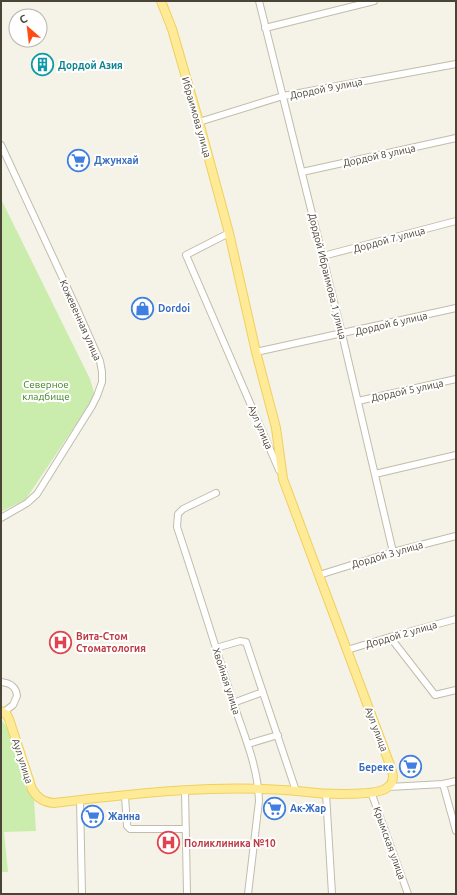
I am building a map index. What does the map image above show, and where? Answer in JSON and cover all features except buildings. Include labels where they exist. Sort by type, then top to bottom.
[{"type":"main road","name":"Ибраимова улица","points":[[161,1],[172,29],[229,233],[256,352],[276,428],[283,479]]},
{"type":"main road","name":"Аул улица","points":[[2,711],[9,719],[32,789],[37,796],[43,800],[54,803],[185,790],[230,788],[326,794],[382,791],[389,787],[393,774],[283,479]]},
{"type":"street","name":"Дордой Ибраимова 1 улица","points":[[259,1],[342,334],[393,552]]},
{"type":"street","points":[[265,28],[374,1]]},
{"type":"street","name":"Дордой 9 улица","points":[[199,122],[283,96],[456,64]]},
{"type":"street","name":"Дордой 8 улица","points":[[302,172],[456,138]]},
{"type":"street","name":"Кожевенная улица","points":[[1,145],[80,315],[100,361],[102,377],[97,396],[92,406],[42,489],[27,503],[1,518]]},
{"type":"street","name":"Дордой 7 улица","points":[[323,256],[456,222]]},
{"type":"street","name":"Аул улица","points":[[229,233],[186,255],[283,479]]},
{"type":"street","name":"Дордой 6 улица","points":[[256,352],[456,308]]},
{"type":"street","name":"Дордой 5 улица","points":[[358,401],[456,379]]},
{"type":"street","points":[[375,474],[456,455]]},
{"type":"street","name":"Хвойная улица","points":[[216,493],[183,509],[178,514],[177,527],[233,703],[248,744],[259,789],[259,801],[248,894]]},
{"type":"street","name":"Дордой 3 улица","points":[[319,575],[393,552],[456,536]]},
{"type":"street","name":"Дордой 2 улица","points":[[347,650],[456,619]]},
{"type":"street","points":[[390,637],[435,695],[456,690]]},
{"type":"street","points":[[216,648],[240,641],[246,642],[296,791]]},
{"type":"street","points":[[1,682],[14,687],[17,696],[13,705],[2,711]]},
{"type":"street","points":[[233,703],[263,692]]},
{"type":"street","points":[[248,744],[278,735]]},
{"type":"street","points":[[389,787],[443,784],[456,781]]},
{"type":"street","points":[[443,784],[456,831]]},
{"type":"street","points":[[185,790],[187,894]]},
{"type":"street","name":"Крымская улица","points":[[371,792],[408,894]]},
{"type":"street","points":[[326,794],[332,894]]},
{"type":"street","points":[[125,796],[127,826],[130,829],[186,829]]},
{"type":"street","points":[[80,800],[82,894]]},
{"type":"green space","name":"Северное кладбище","points":[[1,199],[90,379],[95,396],[26,499],[1,512]]},
{"type":"green space","points":[[1,719],[6,726],[13,743],[26,788],[34,799],[36,831],[4,832],[8,872],[1,872]]},
{"type":"place","name":"Дордой Азия","points":[[42,65]]},
{"type":"place","name":"Джунхай","points":[[78,160]]},
{"type":"place","name":"Dordoi","points":[[143,308]]},
{"type":"place","name":"Вита-Стом Стоматология","points":[[60,642]]},
{"type":"place","name":"Береке","points":[[410,767]]},
{"type":"place","name":"Ак-Жар","points":[[274,808]]},
{"type":"place","name":"Жанна","points":[[93,816]]},
{"type":"place","name":"Поликлиника №10","points":[[168,843]]}]
